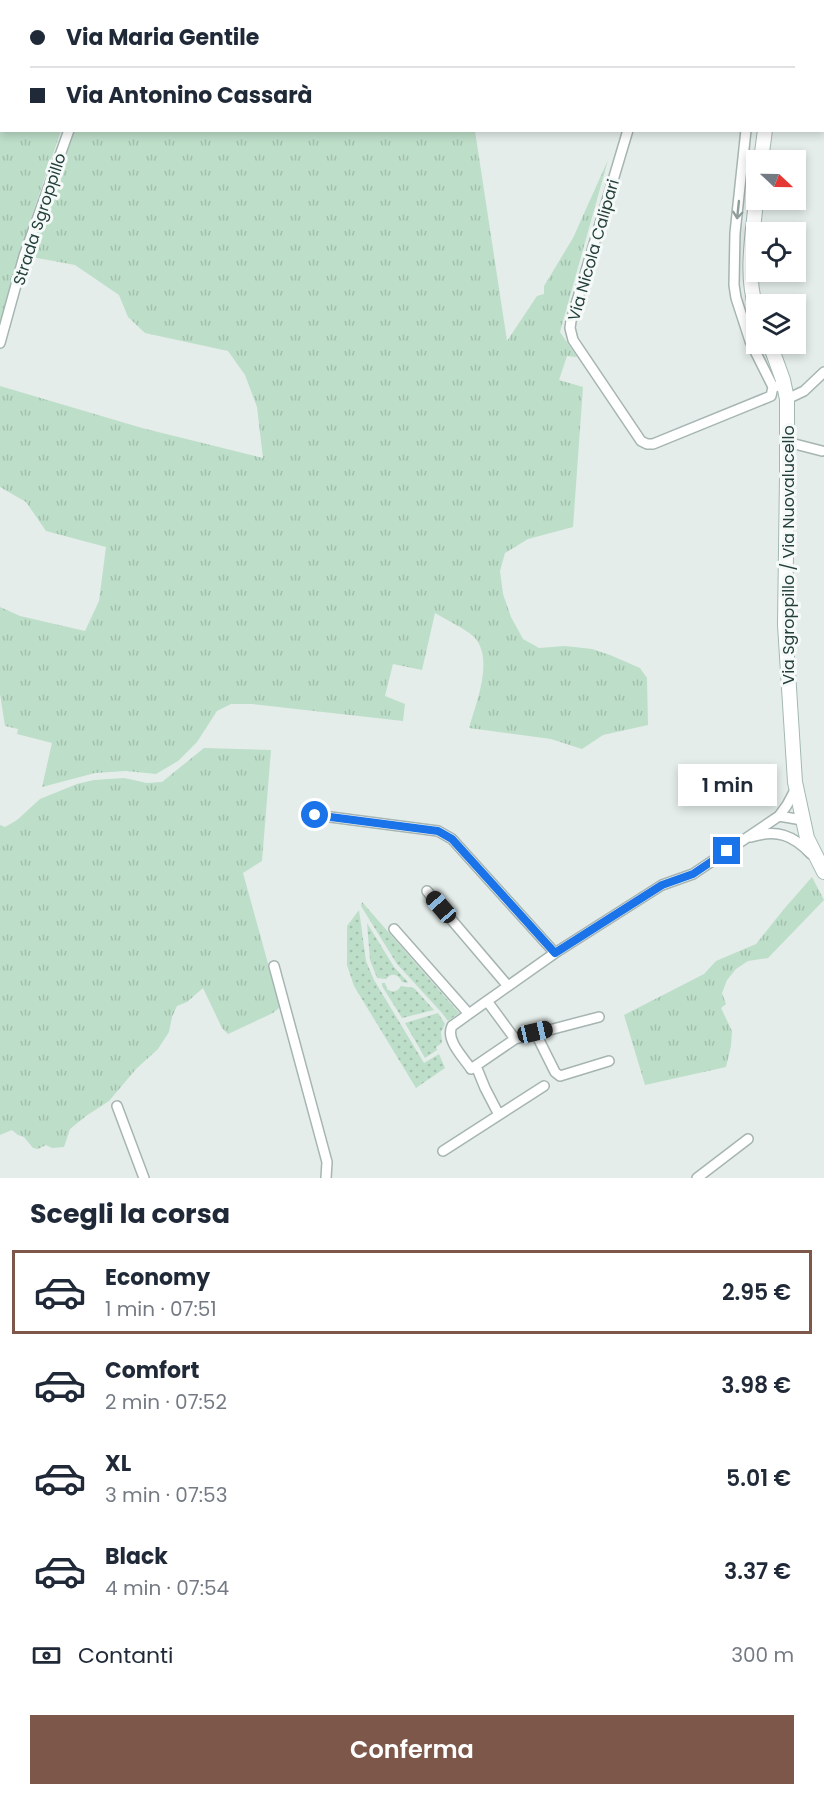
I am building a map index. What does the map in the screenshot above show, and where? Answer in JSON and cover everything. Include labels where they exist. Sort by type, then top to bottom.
[{"type":"main road","points":[[762,150],[765,132]]},
{"type":"main road","points":[[752,294],[750,273],[755,210]]},
{"type":"main road","name":"Via Sgroppillo / Via Nuovalucello","points":[[772,354],[781,390],[787,442],[785,626],[795,788],[807,838],[820,866]]},
{"type":"street","name":"Strada Sgroppillo","points":[[0,343],[24,256],[68,132]]},
{"type":"street","name":"Via Nicola Calipari","points":[[627,132],[571,321],[573,340],[641,441],[647,444],[654,444],[781,390]]},
{"type":"street","points":[[746,132],[735,233],[734,285],[750,341],[781,390],[804,391],[824,372]]},
{"type":"street","points":[[787,442],[822,451]]},
{"type":"street","points":[[598,1017],[515,1039],[471,1069],[449,1034],[452,1026],[555,953],[662,885],[693,874],[779,816],[795,788]]},
{"type":"street","points":[[315,815],[438,831],[452,839],[555,953]]},
{"type":"street","points":[[779,816],[802,820]]},
{"type":"street","points":[[784,835],[802,820]]},
{"type":"street","points":[[744,840],[763,834],[784,835],[802,844],[820,866]]},
{"type":"street","points":[[427,891],[508,986]]},
{"type":"street","points":[[394,929],[469,1014]]},
{"type":"street","points":[[274,966],[327,1162],[326,1178]]},
{"type":"street","points":[[488,1001],[515,1039]]},
{"type":"street","points":[[535,1032],[555,1071],[560,1076],[609,1061]]},
{"type":"street","points":[[476,1066],[499,1115]]},
{"type":"street","points":[[443,1151],[544,1086]]},
{"type":"street","points":[[117,1106],[144,1178]]},
{"type":"street","points":[[697,1178],[748,1139]]},
{"type":"green space","points":[[0,132],[61,132],[31,218],[0,326]]},
{"type":"green space","points":[[74,132],[475,132],[507,341],[537,296],[544,294],[544,286],[573,238],[608,160],[560,332],[577,357],[567,356],[559,380],[583,387],[573,527],[528,539],[505,553],[500,571],[503,594],[511,617],[523,639],[539,648],[565,646],[592,649],[640,668],[647,678],[648,725],[603,735],[582,749],[551,739],[469,728],[482,682],[483,658],[480,647],[472,635],[435,613],[422,670],[393,664],[385,696],[405,704],[403,721],[252,704],[231,704],[217,711],[197,742],[178,761],[156,774],[126,771],[95,773],[42,787],[52,743],[17,734],[18,729],[5,726],[0,694],[0,607],[20,616],[85,631],[99,601],[106,547],[46,531],[26,502],[0,487],[0,386],[142,428],[263,458],[257,407],[245,375],[228,351],[145,333],[128,317],[119,295],[75,265],[32,257]]},
{"type":"green space","points":[[204,748],[271,750],[262,861],[243,873],[280,1007],[273,1013],[228,1034],[222,1028],[203,988],[187,1002],[177,1006],[169,1032],[158,1049],[136,1069],[109,1101],[70,1129],[64,1147],[52,1148],[46,1145],[38,1149],[33,1148],[24,1137],[12,1130],[0,1135],[0,825],[5,827],[17,820],[40,799],[77,784],[94,780],[124,778],[147,783],[162,782]]},
{"type":"green space","points":[[812,877],[824,900],[768,958],[748,961],[736,969],[727,980],[722,993],[726,1004],[721,1008],[732,1031],[726,1067],[645,1085],[624,1015],[704,974],[716,961],[756,944]]},
{"type":"green space","points":[[362,902],[459,1013],[448,1021],[397,964],[361,906]]},
{"type":"green space","points":[[359,910],[366,961],[374,980],[424,1063],[439,1054],[445,1068],[416,1088],[354,986],[347,965],[347,926]]},
{"type":"green space","points":[[367,923],[394,967],[407,983],[402,982],[395,975],[390,975],[386,979],[377,978],[370,960]]},
{"type":"green space","points":[[382,983],[385,983],[387,989],[393,991],[397,991],[401,986],[414,988],[434,1010],[402,1018]]},
{"type":"green space","points":[[438,1013],[445,1024],[441,1032],[442,1043],[436,1047],[437,1050],[425,1058],[405,1023]]},
{"type":"route","points":[[315,815],[438,831],[452,839],[555,953],[662,885],[693,874],[727,851]]}]
